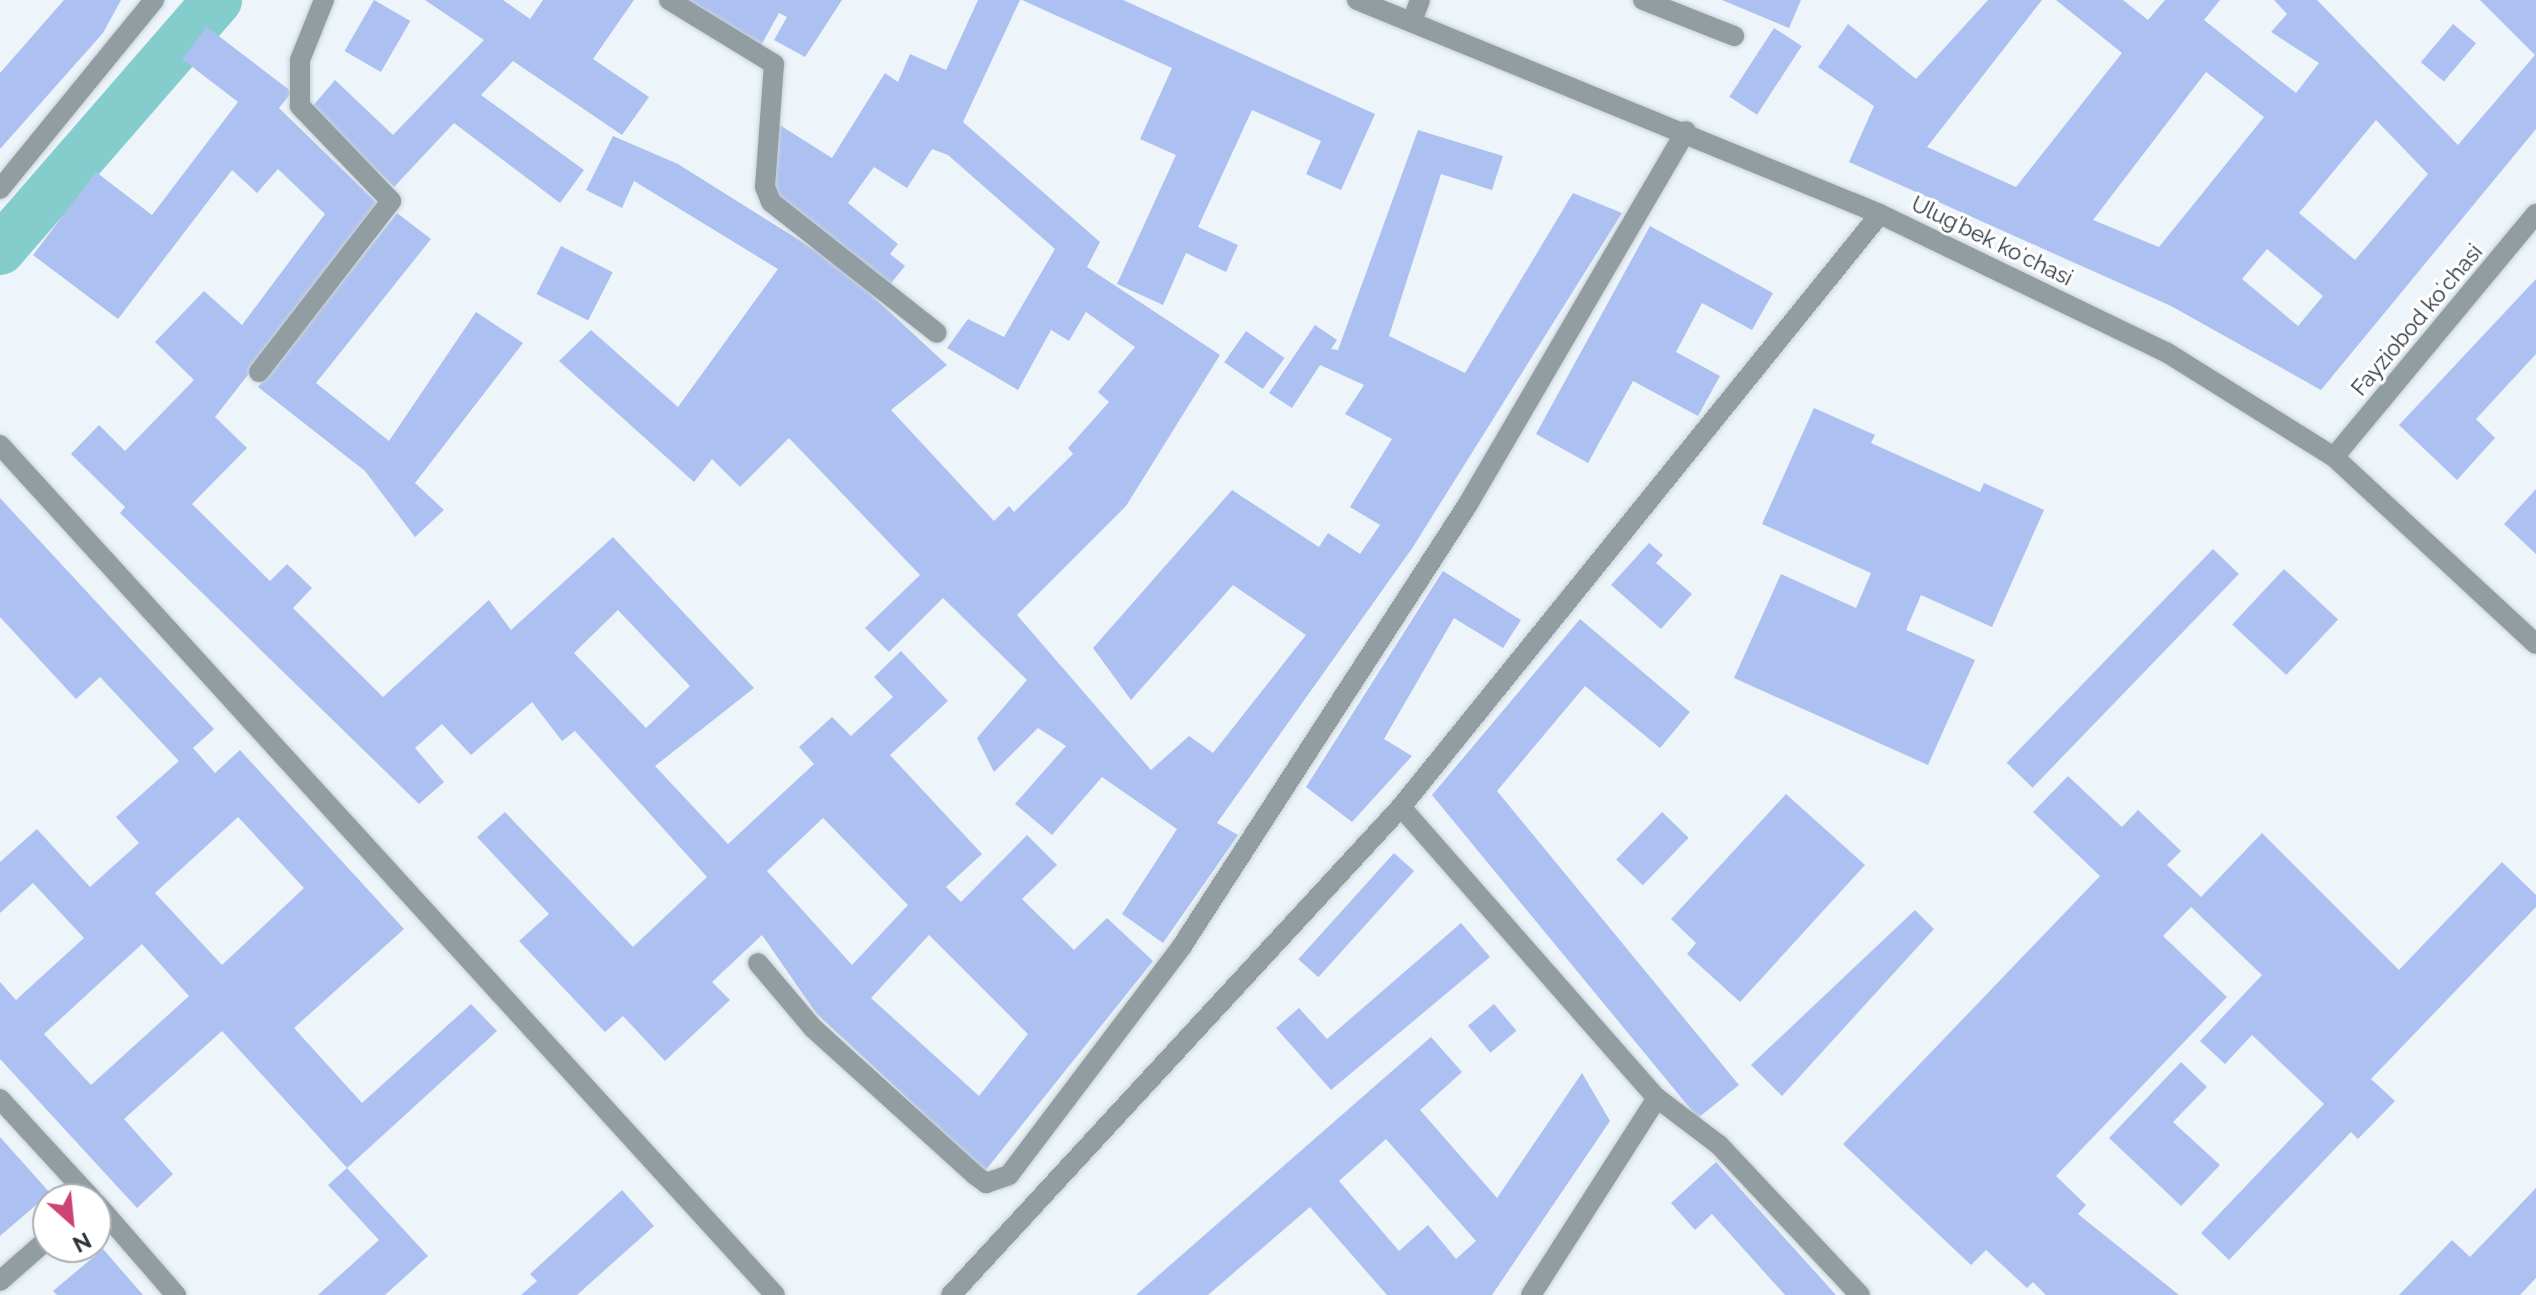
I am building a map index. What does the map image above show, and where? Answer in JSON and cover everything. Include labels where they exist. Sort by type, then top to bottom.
[{"type":"street","points":[[0,189],[154,0]]},
{"type":"street","points":[[259,372],[391,201],[300,106],[300,60],[324,0]]},
{"type":"street","points":[[669,0],[774,64],[765,187],[771,202],[937,333]]},
{"type":"street","name":"Ulugʻbek koʻchasi","points":[[1357,0],[1686,131],[1880,214],[2166,352],[2334,457],[2536,644]]},
{"type":"street","points":[[1412,21],[1420,0]]},
{"type":"street","points":[[1643,0],[1734,36]]},
{"type":"street","points":[[758,963],[813,1028],[975,1175],[986,1183],[1009,1175],[1191,933],[1468,504],[1686,131]]},
{"type":"street","points":[[951,1295],[1401,807],[1880,214]]},
{"type":"street","name":"Fayziobod koʻchasi","points":[[2334,457],[2536,214]]},
{"type":"street","points":[[0,445],[775,1295]]},
{"type":"street","points":[[1401,807],[1657,1098],[1719,1145],[1860,1295]]},
{"type":"street","points":[[1531,1295],[1657,1098]]},
{"type":"street","points":[[0,1099],[77,1183]]},
{"type":"street","points":[[112,1222],[176,1295]]},
{"type":"street","points":[[0,1281],[32,1253]]},
{"type":"building","points":[[64,0],[121,0],[103,33],[0,149],[0,73]]},
{"type":"building","points":[[374,0],[410,21],[381,72],[344,51]]},
{"type":"building","points":[[425,0],[503,0],[530,19],[543,0],[634,0],[593,59],[649,97],[622,135],[513,61],[481,95],[584,170],[560,203],[454,123],[394,187],[311,108],[335,80],[393,135],[484,40]]},
{"type":"building","points":[[678,0],[842,0],[805,57],[774,40],[787,17],[779,13],[760,47]]},
{"type":"building","points":[[978,0],[1020,0],[963,122],[1100,242],[1087,267],[1220,355],[1126,506],[1017,615],[1151,770],[1189,736],[1213,753],[1306,635],[1233,585],[1131,700],[1093,648],[1232,490],[1319,547],[1328,533],[1360,554],[1380,525],[1350,507],[1392,439],[1345,414],[1364,385],[1320,365],[1292,408],[1269,393],[1315,325],[1337,340],[1331,349],[1338,350],[1418,130],[1503,156],[1492,190],[1441,174],[1389,336],[1465,373],[1573,193],[1622,213],[1413,547],[1217,823],[1238,835],[1163,943],[1122,914],[1177,829],[1102,777],[1052,835],[1015,804],[1066,746],[1038,728],[994,772],[977,738],[1027,680],[943,598],[889,652],[865,628],[920,575],[789,438],[740,487],[712,459],[694,482],[559,361],[591,330],[678,407],[778,269],[634,181],[622,208],[586,190],[613,136],[678,164],[839,265],[947,365],[891,410],[994,521],[1009,506],[1014,512],[1073,454],[1068,448],[1109,402],[1098,392],[1135,347],[1086,312],[1069,341],[1051,330],[1018,390],[947,348],[968,319],[1004,337],[1055,249],[948,155],[932,149],[907,188],[874,167],[848,203],[898,244],[890,254],[905,266],[888,287],[781,205],[774,185],[778,124],[832,158],[885,73],[898,82],[910,54],[946,70]]},
{"type":"building","points":[[1022,0],[1123,0],[1375,114],[1341,190],[1306,174],[1321,141],[1252,110],[1198,227],[1238,245],[1226,272],[1186,253],[1163,305],[1117,284],[1176,155],[1140,139],[1172,68]]},
{"type":"building","points":[[1722,0],[1801,0],[1789,28]]},
{"type":"building","points":[[1988,0],[2042,0],[1927,147],[2016,187],[2122,53],[2056,0],[2123,0],[2148,20],[2165,0],[2220,0],[2204,20],[2296,93],[2319,63],[2271,32],[2287,14],[2274,0],[2317,0],[2458,145],[2535,55],[2480,0],[2536,0],[2536,129],[2321,390],[2171,306],[1849,162],[1874,106],[1818,67],[1848,24],[1916,79]],"holes":[[[2206,72],[2264,117],[2159,247],[2093,220]],[[2376,120],[2428,174],[2355,260],[2299,213]],[[2267,249],[2323,296],[2298,326],[2242,279]]]},
{"type":"building","points":[[2453,24],[2476,43],[2444,82],[2421,62]]},
{"type":"building","points":[[207,27],[292,92],[279,108],[380,206],[215,417],[247,448],[192,504],[270,581],[287,564],[312,588],[293,608],[383,697],[489,600],[511,630],[613,537],[754,688],[655,766],[728,844],[814,764],[799,747],[832,717],[851,736],[893,697],[874,677],[901,651],[948,701],[890,755],[982,854],[946,887],[961,902],[1027,835],[1057,865],[1022,899],[1074,950],[1107,918],[1153,961],[985,1171],[816,1013],[762,935],[712,982],[730,1000],[665,1061],[623,1016],[605,1032],[519,941],[549,914],[477,837],[505,812],[633,947],[707,877],[575,731],[562,741],[532,702],[471,755],[442,724],[415,748],[444,782],[419,804],[120,513],[125,507],[71,454],[99,425],[125,451],[194,380],[155,342],[204,291],[242,325],[325,214],[278,169],[257,193],[232,170],[118,319],[33,255],[96,172],[152,215],[238,102],[182,59]],"holes":[[[618,610],[690,686],[646,728],[574,653]],[[823,818],[908,905],[852,965],[767,871]],[[929,935],[1028,1034],[979,1096],[871,998]]]},
{"type":"building","points":[[1774,28],[1802,46],[1757,115],[1729,97]]},
{"type":"building","points":[[397,213],[431,239],[316,383],[389,441],[476,312],[523,343],[415,483],[444,510],[415,537],[365,471],[258,387]]},
{"type":"building","points":[[1650,226],[1773,293],[1752,330],[1702,303],[1676,352],[1720,376],[1698,416],[1633,381],[1588,463],[1536,434]]},
{"type":"building","points":[[561,246],[613,272],[588,320],[536,294]]},
{"type":"building","points":[[2536,279],[2536,354],[2476,419],[2495,438],[2457,480],[2399,425]]},
{"type":"building","points":[[1246,331],[1285,358],[1263,389],[1224,362]]},
{"type":"building","points":[[1814,408],[1875,435],[1871,443],[1980,492],[1984,483],[2044,510],[1992,627],[1921,595],[1906,630],[1975,660],[1928,765],[1734,678],[1781,574],[1856,608],[1871,573],[1762,524]]},
{"type":"building","points":[[2536,489],[2536,554],[2504,524]]},
{"type":"building","points":[[0,498],[214,729],[193,748],[215,773],[240,750],[404,929],[294,1028],[362,1103],[471,1004],[497,1031],[347,1168],[222,1031],[124,1119],[173,1174],[137,1208],[0,1059],[0,982],[16,1000],[84,938],[33,883],[0,913],[0,862],[37,829],[90,887],[139,843],[116,817],[179,761],[100,677],[76,699],[0,617]],"holes":[[[238,817],[304,888],[222,965],[155,893]],[[142,944],[189,996],[91,1085],[44,1034]]]},
{"type":"building","points":[[1649,543],[1663,555],[1656,563],[1692,594],[1661,629],[1611,585]]},
{"type":"building","points":[[2213,549],[2239,574],[2033,788],[2007,763]]},
{"type":"building","points":[[2284,569],[2338,619],[2286,675],[2232,625]]},
{"type":"building","points":[[1443,571],[1521,620],[1503,648],[1454,618],[1384,739],[1412,756],[1352,822],[1306,787]]},
{"type":"building","points":[[1580,619],[1690,712],[1660,748],[1585,686],[1497,791],[1739,1085],[1698,1118],[1432,795]]},
{"type":"building","points":[[2068,776],[2122,827],[2138,810],[2181,851],[2167,865],[2201,897],[2262,833],[2399,970],[2502,862],[2536,895],[2536,907],[2371,1079],[2395,1101],[2358,1139],[2351,1132],[2229,1260],[2201,1233],[2324,1104],[2252,1035],[2225,1064],[2200,1041],[2262,975],[2191,907],[2163,936],[2227,997],[2056,1176],[2086,1205],[2078,1214],[2179,1295],[2046,1295],[2033,1282],[2027,1288],[1986,1250],[1971,1265],[1843,1144],[2100,876],[2033,812]]},
{"type":"building","points":[[1786,794],[1865,865],[1740,1002],[1687,954],[1696,943],[1671,919]]},
{"type":"building","points":[[1662,812],[1689,838],[1643,885],[1616,859]]},
{"type":"building","points":[[1394,853],[1414,871],[1318,977],[1298,959]]},
{"type":"building","points":[[1915,910],[1934,929],[1782,1096],[1751,1065]]},
{"type":"building","points":[[1461,923],[1490,957],[1331,1090],[1276,1028],[1299,1008],[1327,1039]]},
{"type":"building","points":[[1494,1004],[1516,1031],[1490,1053],[1468,1026]]},
{"type":"building","points":[[1431,1037],[1462,1072],[1420,1110],[1497,1198],[1582,1073],[1610,1121],[1492,1295],[1387,1295],[1310,1207],[1208,1295],[1136,1295]],"holes":[[[1386,1139],[1476,1241],[1456,1259],[1428,1225],[1399,1251],[1339,1181]]]},
{"type":"building","points":[[2181,1062],[2207,1087],[2173,1122],[2220,1165],[2181,1206],[2109,1138]]},
{"type":"building","points":[[0,1137],[41,1183],[32,1183],[32,1208],[0,1236]]},
{"type":"building","points":[[1716,1162],[1836,1295],[1785,1295],[1712,1214],[1695,1230],[1671,1203]]},
{"type":"building","points":[[347,1168],[428,1256],[385,1295],[318,1295],[379,1240],[328,1185]]},
{"type":"building","points":[[2536,1188],[2536,1278],[2520,1295],[2399,1295],[2452,1240],[2470,1257]]},
{"type":"building","points":[[622,1190],[654,1226],[577,1295],[521,1295],[537,1281],[530,1274]]},
{"type":"building","points":[[112,1259],[143,1295],[57,1295],[53,1291],[86,1263],[112,1263]]},
{"type":"waterway","points":[[0,250],[217,0]]}]
